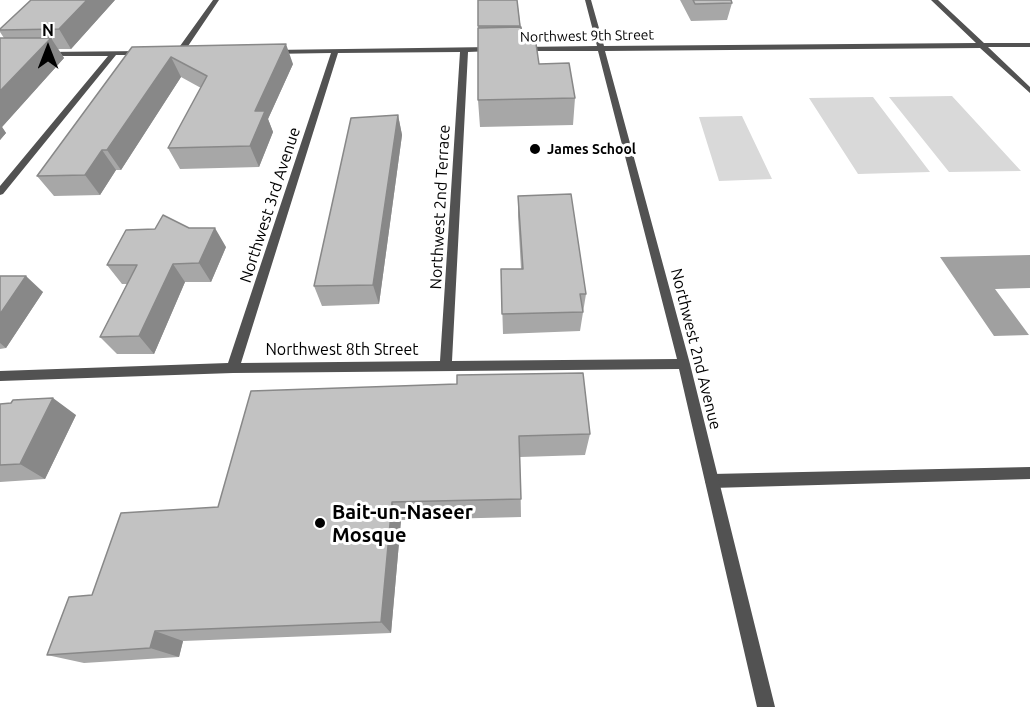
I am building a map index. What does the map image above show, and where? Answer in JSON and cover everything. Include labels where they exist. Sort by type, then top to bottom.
[{"type":"street","points":[[179,53],[216,0]]},
{"type":"street","name":"Northwest 2nd Avenue","points":[[588,0],[684,364],[766,707]]},
{"type":"street","points":[[934,0],[1030,91]]},
{"type":"street","name":"Northwest 9th Street","points":[[509,49],[1030,45]]},
{"type":"street","name":"Northwest 9th Street","points":[[257,52],[498,49]]},
{"type":"street","name":"Northwest 2nd Terrace","points":[[446,366],[464,50]]},
{"type":"street","name":"Northwest 3rd Avenue","points":[[233,368],[335,51]]},
{"type":"street","points":[[34,54],[157,53]]},
{"type":"street","points":[[168,53],[190,53]]},
{"type":"street","points":[[0,192],[113,54]]},
{"type":"street","name":"Northwest 8th Street","points":[[0,376],[233,368],[684,364]]},
{"type":"street","points":[[712,481],[1030,473]]},
{"type":"shaded area","points":[[952,96],[1021,171],[949,172],[889,97]]},
{"type":"shaded area","points":[[873,97],[930,172],[858,174],[809,98]]},
{"type":"shaded area","points":[[742,116],[772,179],[719,181],[699,117]]},
{"type":"shaded area","points":[[1030,255],[1030,288],[995,289],[1029,335],[994,336],[940,257]]},
{"type":"building","points":[[31,0],[87,0],[59,29],[0,30]]},
{"type":"building","points":[[478,0],[517,0],[520,26],[478,26]]},
{"type":"building","points":[[693,0],[731,0],[732,3],[695,4]]},
{"type":"building","points":[[521,27],[522,37],[535,37],[539,64],[569,63],[575,98],[478,100],[478,28]]},
{"type":"building","points":[[0,38],[51,38],[0,91]]},
{"type":"building","points":[[286,44],[255,111],[265,111],[250,146],[168,148],[207,76],[171,57],[107,150],[102,150],[85,175],[37,176],[132,47]]},
{"type":"building","points":[[398,115],[373,285],[314,286],[351,118]]},
{"type":"building","points":[[571,194],[586,294],[580,294],[583,312],[502,314],[501,269],[523,269],[518,196]]},
{"type":"building","points":[[163,215],[189,228],[215,228],[199,263],[173,264],[139,336],[100,337],[137,265],[107,265],[126,230],[155,229]]},
{"type":"building","points":[[0,276],[26,276],[0,314]]},
{"type":"building","points":[[583,373],[590,434],[519,436],[521,499],[392,502],[381,622],[155,631],[150,648],[47,655],[69,597],[92,595],[121,513],[218,507],[251,391],[457,384],[457,375]]},
{"type":"building","points":[[53,398],[20,464],[0,465],[0,404],[11,403],[13,400]]},
{"type":"place","name":"James School","points":[[535,149]]},
{"type":"place","name":"Bait-un-Naseer Mosque","points":[[320,523]]}]
